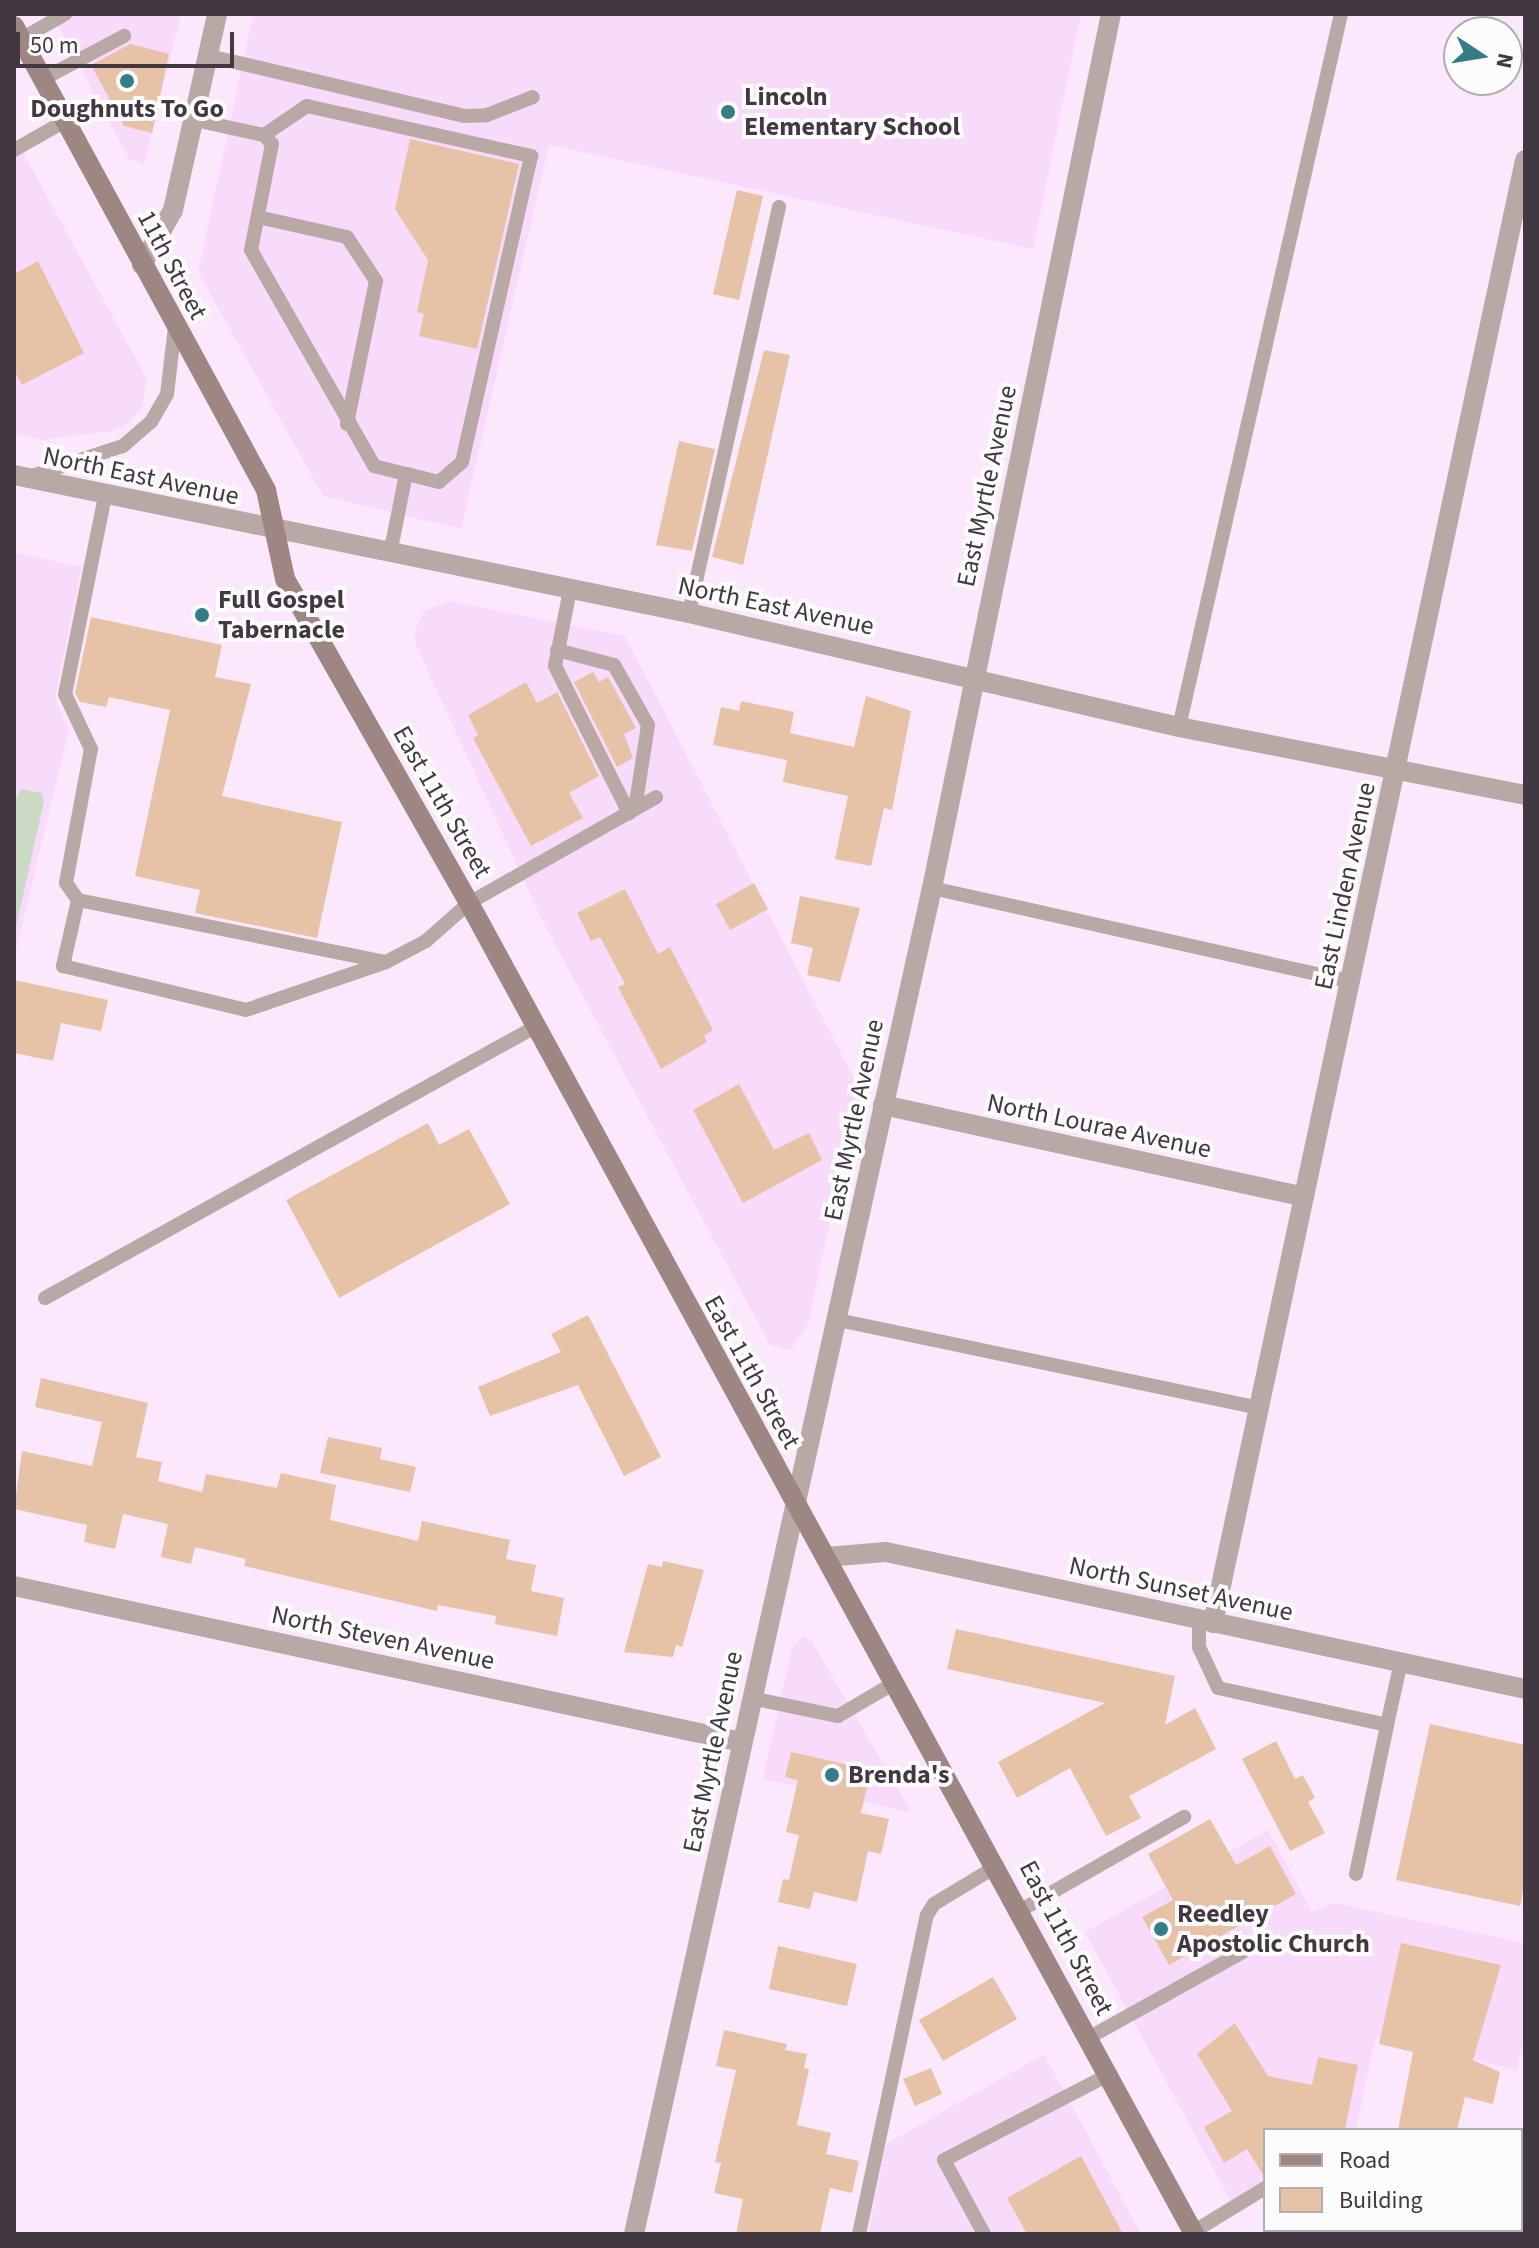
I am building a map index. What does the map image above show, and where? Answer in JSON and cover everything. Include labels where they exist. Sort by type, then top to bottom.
[{"type":"main road","name":"11th Street","points":[[18,32],[175,327],[266,490],[275,531]]},
{"type":"main road","name":"East 11th Street","points":[[275,531],[285,579],[469,903],[533,1028],[997,1866],[1193,2233]]},
{"type":"street","points":[[142,265],[173,210],[217,14]]},
{"type":"street","name":"East Myrtle Avenue","points":[[634,2234],[793,1501],[838,1320],[932,888],[1111,14]]},
{"type":"street","name":"East Linden Avenue","points":[[1206,1621],[1259,1408],[1525,160]]},
{"type":"street","name":"North East Avenue","points":[[20,477],[689,613],[974,676],[1179,727],[1525,795]]},
{"type":"street","name":"North Lourae Avenue","points":[[883,1105],[1304,1197]]},
{"type":"street","name":"North Sunset Avenue","points":[[826,1557],[886,1552],[1525,1689]]},
{"type":"street","name":"North Steven Avenue","points":[[14,1586],[741,1742]]},
{"type":"lane","points":[[18,32],[65,14]]},
{"type":"lane","points":[[1179,727],[1341,14]]},
{"type":"lane","points":[[43,79],[124,36]]},
{"type":"lane","points":[[209,56],[464,116],[487,115],[533,97]]},
{"type":"lane","points":[[195,120],[264,135],[272,144],[251,250],[347,424],[374,466],[439,482],[462,462],[531,156],[307,106],[264,135]]},
{"type":"lane","points":[[14,150],[65,121]]},
{"type":"lane","points":[[689,613],[779,207]]},
{"type":"lane","points":[[258,217],[347,237],[376,281],[347,424]]},
{"type":"lane","points":[[20,477],[123,446],[151,422],[167,394],[175,327]]},
{"type":"lane","points":[[390,554],[406,474]]},
{"type":"lane","points":[[105,496],[65,694],[91,749],[66,883],[78,900],[386,962]]},
{"type":"lane","points":[[570,590],[557,650],[557,674],[632,811]]},
{"type":"lane","points":[[557,650],[614,665],[648,725],[632,811]]},
{"type":"lane","points":[[78,900],[63,966],[246,1010],[386,962],[426,941],[469,903],[656,797]]},
{"type":"lane","points":[[932,888],[1351,982]]},
{"type":"lane","points":[[45,1298],[533,1028]]},
{"type":"lane","points":[[838,1320],[1259,1408]]},
{"type":"lane","points":[[1206,1621],[1199,1647],[1218,1688],[1387,1725]]},
{"type":"lane","points":[[1356,1874],[1401,1662]]},
{"type":"lane","points":[[751,1698],[838,1716],[896,1682]]},
{"type":"lane","points":[[1021,1910],[1184,1817]]},
{"type":"lane","points":[[859,2234],[927,1915],[934,1904],[997,1866]]},
{"type":"lane","points":[[1090,2037],[1243,1952]]},
{"type":"lane","points":[[984,2234],[944,2160],[1110,2074]]},
{"type":"lane","points":[[1193,2233],[1263,2189]]},
{"type":"shaded area","points":[[52,14],[181,14],[144,165],[129,159]]},
{"type":"shaded area","points":[[253,14],[1081,14],[1033,249],[549,145],[461,529],[323,496],[198,272]]},
{"type":"shaded area","points":[[14,136],[146,377],[143,405],[129,423],[113,431],[43,440],[14,434]]},
{"type":"shaded area","points":[[14,552],[82,567],[55,698],[69,730],[14,958]]},
{"type":"shaded area","points":[[449,601],[625,636],[859,1088],[808,1324],[790,1351],[770,1345],[542,920],[416,645],[414,634],[424,611]]},
{"type":"shaded area","points":[[803,1636],[811,1640],[912,1813],[763,1779],[792,1648]]},
{"type":"shaded area","points":[[1268,1830],[1312,1912],[1334,1903],[1525,1943],[1525,2034],[1517,2070],[1376,2036],[1356,2128],[1263,2128],[1263,2190],[1234,2207],[1085,1932]]},
{"type":"shaded area","points":[[1044,2054],[1141,2234],[868,2234],[886,2144]]},
{"type":"green space","points":[[21,789],[42,793],[44,801],[14,936],[14,804]]},
{"type":"building","points":[[130,44],[169,54],[152,133],[124,126],[91,65]]},
{"type":"building","points":[[410,139],[519,164],[477,349],[419,336],[424,314],[417,312],[428,260],[395,209]]},
{"type":"building","points":[[737,190],[763,196],[739,300],[713,294]]},
{"type":"building","points":[[38,261],[84,353],[22,385],[14,370],[14,274]]},
{"type":"building","points":[[764,350],[790,355],[743,565],[712,557]]},
{"type":"building","points":[[679,441],[715,449],[692,551],[656,545]]},
{"type":"building","points":[[91,617],[222,645],[215,677],[251,684],[222,796],[342,822],[317,938],[195,913],[200,890],[135,876],[170,710],[109,697],[106,707],[80,702],[75,693]]},
{"type":"building","points":[[593,672],[599,682],[608,677],[636,728],[624,734],[633,758],[617,767],[574,682]]},
{"type":"building","points":[[526,682],[537,703],[557,692],[599,776],[569,793],[583,818],[531,846],[473,738],[478,735],[468,715]]},
{"type":"building","points":[[866,696],[911,711],[892,810],[884,808],[871,866],[835,859],[848,796],[783,782],[787,760],[713,745],[721,707],[739,711],[741,701],[794,712],[790,733],[854,747]]},
{"type":"building","points":[[754,883],[768,909],[730,930],[716,904]]},
{"type":"building","points":[[625,889],[658,954],[670,947],[713,1030],[704,1036],[707,1042],[661,1069],[618,987],[625,984],[600,937],[591,941],[577,913]]},
{"type":"building","points":[[800,896],[860,908],[840,982],[807,975],[813,948],[791,943]]},
{"type":"building","points":[[14,980],[108,1000],[101,1031],[61,1023],[53,1061],[14,1053]]},
{"type":"building","points":[[739,1084],[774,1150],[809,1133],[822,1160],[743,1203],[693,1110]]},
{"type":"building","points":[[428,1123],[439,1145],[469,1129],[510,1204],[339,1298],[286,1200]]},
{"type":"building","points":[[588,1315],[661,1457],[624,1476],[578,1385],[490,1416],[478,1387],[561,1352],[551,1334]]},
{"type":"building","points":[[41,1378],[148,1403],[136,1457],[162,1462],[158,1481],[202,1492],[206,1474],[277,1488],[281,1473],[336,1485],[330,1520],[418,1541],[422,1521],[510,1540],[506,1559],[536,1565],[531,1591],[564,1598],[557,1636],[495,1624],[496,1616],[438,1605],[437,1611],[244,1566],[246,1559],[195,1547],[191,1564],[161,1557],[168,1524],[123,1514],[115,1549],[84,1542],[87,1525],[14,1509],[22,1451],[92,1466],[102,1422],[35,1407]]},
{"type":"building","points":[[328,1437],[382,1448],[380,1459],[416,1467],[410,1492],[320,1473]]},
{"type":"building","points":[[663,1561],[704,1570],[682,1647],[676,1645],[673,1657],[624,1652],[648,1564],[662,1567]]},
{"type":"building","points":[[956,1629],[1175,1676],[1165,1725],[1195,1708],[1216,1749],[1129,1796],[1141,1818],[1106,1836],[1070,1768],[1017,1798],[998,1762],[1105,1703],[947,1669]]},
{"type":"building","points":[[1430,1724],[1525,1745],[1525,1881],[1520,1906],[1396,1880]]},
{"type":"building","points":[[1276,1741],[1295,1779],[1303,1775],[1315,1798],[1308,1802],[1325,1833],[1290,1851],[1242,1759]]},
{"type":"building","points":[[791,1752],[871,1770],[861,1813],[889,1819],[881,1854],[868,1851],[857,1902],[814,1892],[810,1909],[778,1902],[783,1879],[789,1880],[799,1835],[786,1832],[798,1780],[785,1777]]},
{"type":"building","points":[[1210,1819],[1236,1865],[1270,1846],[1296,1894],[1169,1965],[1142,1917],[1173,1900],[1148,1854]]},
{"type":"building","points":[[1401,1943],[1501,1965],[1473,2060],[1500,2072],[1493,2104],[1465,2097],[1457,2128],[1398,2128],[1413,2052],[1379,2044]]},
{"type":"building","points":[[778,1946],[857,1964],[847,2006],[769,1989]]},
{"type":"building","points":[[993,1977],[1017,2019],[943,2061],[919,2020]]},
{"type":"building","points":[[1235,2023],[1268,2076],[1312,2085],[1318,2057],[1358,2065],[1345,2128],[1263,2128],[1263,2175],[1247,2149],[1224,2163],[1204,2127],[1232,2111],[1197,2054]]},
{"type":"building","points":[[724,2030],[787,2044],[785,2050],[807,2054],[804,2068],[809,2069],[797,2125],[831,2133],[826,2154],[859,2161],[852,2193],[830,2188],[820,2234],[736,2234],[743,2199],[714,2193],[721,2163],[715,2162],[736,2070],[716,2066]]},
{"type":"building","points":[[931,2068],[942,2094],[915,2106],[903,2079]]},
{"type":"building","points":[[1081,2156],[1123,2234],[1027,2234],[1007,2198]]},
{"type":"place","name":"Doughnuts To Go","points":[[127,81]]},
{"type":"place","name":"Lincoln Elementary School","points":[[728,112]]},
{"type":"place","name":"Full Gospel Tabernacle","points":[[202,615]]},
{"type":"place","name":"Brenda's","points":[[832,1775]]},
{"type":"place","name":"Reedley Apostolic Church","points":[[1161,1929]]}]
